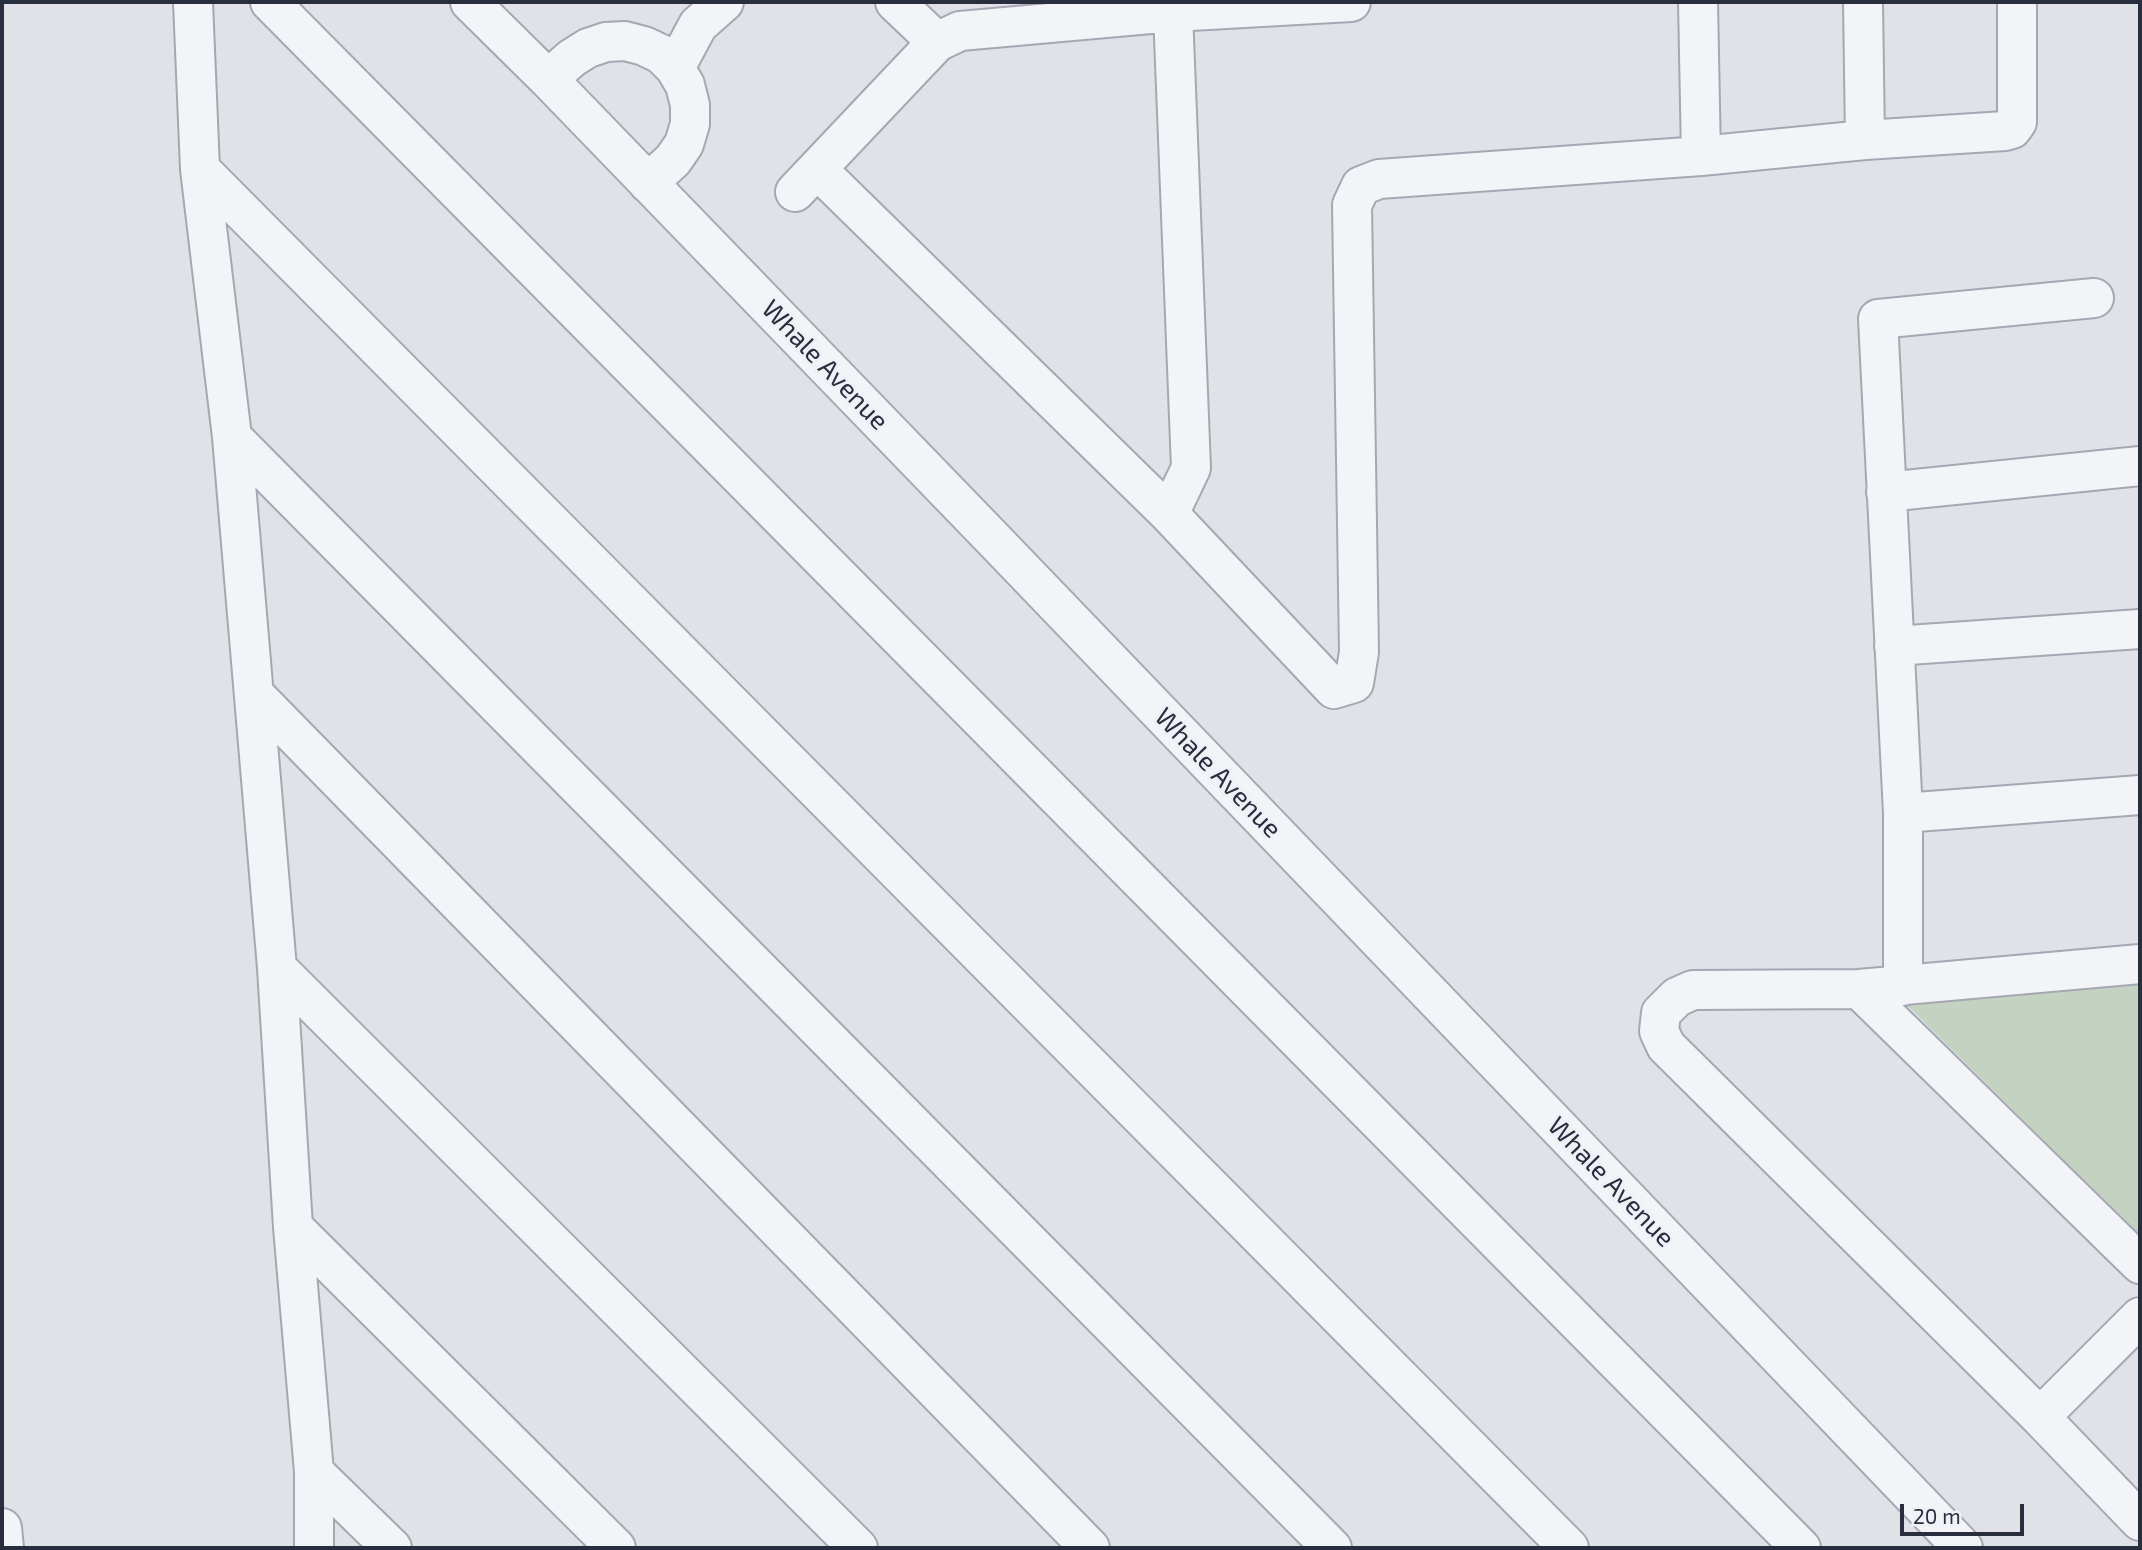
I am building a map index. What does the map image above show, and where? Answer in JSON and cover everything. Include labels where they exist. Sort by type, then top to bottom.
[{"type":"street","points":[[192,2],[200,169],[232,437],[277,968],[293,1227],[314,1472],[314,1548]]},
{"type":"street","points":[[270,2],[1801,1548]]},
{"type":"street","name":"Whale Avenue","points":[[470,2],[548,79],[1963,1548]]},
{"type":"street","points":[[675,68],[698,25],[724,2]]},
{"type":"street","points":[[895,2],[937,42]]},
{"type":"street","points":[[1351,2],[1173,12],[960,31],[937,42],[806,181],[1169,514],[1334,689],[1354,684],[1359,652],[1352,205],[1361,186],[1379,179],[2005,131],[2012,129],[2018,122],[2017,2]]},
{"type":"street","points":[[1698,2],[1701,156]]},
{"type":"street","points":[[1863,2],[1865,140]]},
{"type":"street","points":[[1169,514],[1192,468],[1173,12]]},
{"type":"street","points":[[548,79],[572,58],[588,48],[606,42],[625,41],[644,46],[661,54],[675,68],[685,85],[690,105],[690,124],[684,144],[673,160],[648,183]]},
{"type":"street","points":[[200,169],[1569,1548]]},
{"type":"street","points":[[1903,986],[1903,813],[1878,319],[2094,298]]},
{"type":"street","points":[[232,437],[1332,1548]]},
{"type":"street","points":[[1886,492],[2140,466]]},
{"type":"street","points":[[1894,646],[2140,629]]},
{"type":"street","points":[[254,694],[1090,1548]]},
{"type":"street","points":[[1903,813],[2140,795]]},
{"type":"street","points":[[2140,964],[1859,989],[1693,990],[1677,997],[1661,1013],[1659,1031],[1666,1046],[2040,1417],[2140,1521]]},
{"type":"street","points":[[277,968],[858,1548]]},
{"type":"street","points":[[1859,989],[2140,1264]]},
{"type":"street","points":[[293,1227],[616,1548]]},
{"type":"street","points":[[2040,1417],[2140,1317]]},
{"type":"street","points":[[314,1472],[392,1548]]},
{"type":"street","points":[[2,1528],[4,1548]]},
{"type":"green space","points":[[2140,980],[2140,1236],[1906,1004]]}]
